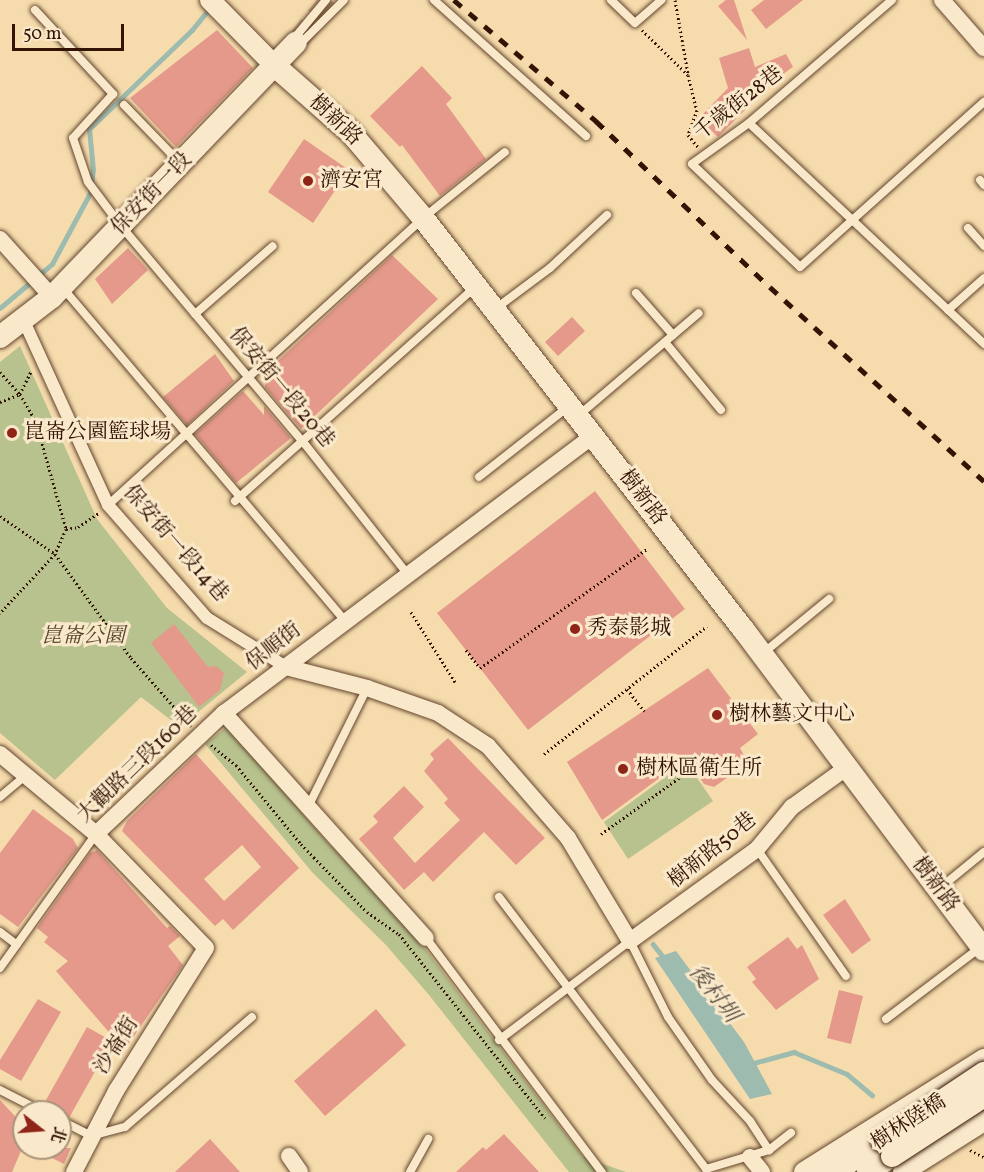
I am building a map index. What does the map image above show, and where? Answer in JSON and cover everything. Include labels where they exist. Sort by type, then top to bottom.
[{"type":"main road","name":"保安街一段","points":[[0,337],[53,292],[121,226],[296,43]]},
{"type":"main road","name":"樹新路","points":[[275,66],[351,133],[477,285],[762,654],[983,948]]},
{"type":"main road","name":"樹林陸橋","points":[[834,1172],[899,1161],[984,1073]]},
{"type":"main road","name":"樹林陸橋","points":[[868,1172],[899,1161],[984,1096]]},
{"type":"street","points":[[942,0],[984,48]]},
{"type":"street","points":[[214,4],[275,66]]},
{"type":"street","points":[[0,239],[26,270],[53,292]]},
{"type":"street","name":"保安街一段14巷","points":[[23,319],[108,505],[207,618],[286,667]]},
{"type":"street","name":"保順街","points":[[224,713],[345,621],[410,576],[594,435]]},
{"type":"street","points":[[286,667],[367,688],[438,713],[488,746],[534,796],[584,863],[630,941]]},
{"type":"street","points":[[224,713],[426,938]]},
{"type":"street","name":"大觀路三段160巷","points":[[96,834],[224,713]]},
{"type":"street","points":[[0,754],[96,834]]},
{"type":"street","name":"樹新路50巷","points":[[630,941],[758,849],[792,807],[846,768]]},
{"type":"street","name":"沙崙街","points":[[74,1172],[91,1136],[206,948],[96,834]]},
{"type":"street","points":[[804,1172],[984,1059]]},
{"type":"street","points":[[899,1161],[984,1121]]},
{"type":"street","points":[[290,1156],[300,1172]]},
{"type":"street","points":[[750,1157],[762,1172]]},
{"type":"lane","name":"保安街一段","points":[[326,0],[297,35],[296,43],[302,42],[344,0]]},
{"type":"lane","points":[[434,0],[586,136]]},
{"type":"lane","points":[[611,0],[635,22],[661,0]]},
{"type":"lane","name":"千歲街28巷","points":[[851,219],[800,267],[692,164],[748,123],[892,0]]},
{"type":"lane","name":"保安街一段20巷","points":[[35,10],[113,94],[73,138],[88,182],[121,226],[304,443],[410,576]]},
{"type":"lane","points":[[851,219],[984,102]]},
{"type":"lane","points":[[124,105],[181,164]]},
{"type":"lane","points":[[748,123],[984,344]]},
{"type":"lane","points":[[108,505],[186,431],[423,218],[505,152]]},
{"type":"lane","points":[[495,309],[550,268],[608,215]]},
{"type":"lane","points":[[968,228],[984,246]]},
{"type":"lane","points":[[195,314],[273,246]]},
{"type":"lane","points":[[948,310],[984,278]]},
{"type":"lane","points":[[238,499],[304,443],[477,285]]},
{"type":"lane","points":[[53,292],[186,431],[238,499],[345,621]]},
{"type":"lane","points":[[636,293],[673,335]]},
{"type":"lane","points":[[479,477],[575,410],[665,342],[699,313]]},
{"type":"lane","points":[[665,342],[721,410]]},
{"type":"lane","points":[[762,654],[829,598]]},
{"type":"lane","points":[[308,807],[367,688]]},
{"type":"lane","points":[[0,797],[25,776]]},
{"type":"lane","name":"大觀路三段160巷","points":[[0,968],[96,834]]},
{"type":"lane","points":[[758,849],[846,976]]},
{"type":"lane","points":[[938,889],[984,852]]},
{"type":"lane","points":[[499,897],[706,1169],[769,1150],[791,1133]]},
{"type":"lane","points":[[0,932],[17,945]]},
{"type":"lane","points":[[426,938],[499,1040],[602,1172]]},
{"type":"lane","points":[[499,1040],[630,941],[668,1017],[712,1080],[750,1121],[769,1150]]},
{"type":"lane","points":[[886,1019],[983,948]]},
{"type":"lane","points":[[72,1126],[91,1136],[125,1127],[252,1017]]},
{"type":"lane","points":[[0,1090],[20,1100]]},
{"type":"lane","points":[[410,1172],[428,1139]]},
{"type":"path","points":[[675,0],[688,75],[697,110],[688,135],[705,155]]},
{"type":"path","points":[[635,22],[688,75]]},
{"type":"path","points":[[0,402],[20,394],[31,371]]},
{"type":"path","points":[[0,372],[20,394],[36,422],[66,529],[55,554],[0,613]]},
{"type":"path","points":[[66,529],[78,527],[108,505]]},
{"type":"path","points":[[0,516],[55,554],[131,658],[200,736],[236,765],[301,844],[367,912],[399,934],[547,1120]]},
{"type":"path","points":[[466,650],[480,668],[647,549]]},
{"type":"path","points":[[411,612],[454,682]]},
{"type":"path","points":[[544,754],[707,626]]},
{"type":"path","points":[[627,689],[644,711]]},
{"type":"path","points":[[601,834],[686,773],[681,763]]},
{"type":"green space","name":"崑崙公園","points":[[20,346],[97,519],[167,608],[247,672],[180,727],[141,697],[55,780],[0,733],[0,362]]},
{"type":"green space","points":[[228,726],[327,842],[392,905],[583,1157],[626,1172],[569,1172],[429,995],[386,945],[312,872],[205,744]]},
{"type":"green space","points":[[686,762],[713,801],[628,859],[604,822]]},
{"type":"shaded area","points":[[676,951],[744,1042],[772,1094],[750,1099],[655,958]]},
{"type":"building","points":[[726,0],[734,0],[747,40],[718,6]]},
{"type":"building","points":[[764,0],[803,0],[766,29],[751,10]]},
{"type":"building","points":[[217,30],[253,68],[176,147],[130,98]]},
{"type":"building","points":[[749,48],[755,67],[786,54],[793,67],[741,103],[747,108],[718,137],[699,118],[728,88],[719,58]]},
{"type":"building","points":[[422,66],[452,98],[446,104],[486,159],[440,196],[402,145],[400,147],[370,116]]},
{"type":"building","name":"濟安宮","points":[[304,139],[349,170],[313,223],[268,192]]},
{"type":"building","points":[[128,248],[148,270],[112,304],[95,279]]},
{"type":"building","points":[[392,255],[438,299],[301,429],[265,387],[266,372]]},
{"type":"building","points":[[572,317],[585,331],[558,356],[545,342]]},
{"type":"building","points":[[215,354],[234,381],[187,425],[163,397]]},
{"type":"building","points":[[243,391],[264,415],[264,406],[291,438],[236,483],[195,434]]},
{"type":"building","points":[[595,491],[685,609],[528,730],[437,613]]},
{"type":"building","points":[[174,624],[208,667],[216,666],[224,673],[220,690],[199,707],[151,643]]},
{"type":"building","points":[[708,668],[758,734],[740,748],[748,763],[714,787],[704,784],[687,758],[602,820],[567,762]]},
{"type":"building","points":[[448,738],[545,838],[516,865],[484,832],[433,882],[424,872],[404,890],[359,839],[378,822],[373,816],[404,786],[424,807],[393,838],[415,863],[460,820],[444,803],[448,799],[424,771],[434,759],[430,754]]},
{"type":"building","points":[[196,754],[299,868],[233,930],[223,919],[215,926],[122,831],[127,821]],"holes":[[[242,845],[261,867],[224,901],[204,879]]]},
{"type":"building","points":[[33,809],[73,839],[78,848],[18,927],[0,914],[0,853]]},
{"type":"building","points":[[97,850],[167,928],[170,926],[180,936],[168,946],[183,965],[127,1046],[116,1034],[114,1038],[56,971],[68,961],[44,942],[48,937],[37,928],[90,853]]},
{"type":"building","points":[[845,899],[871,940],[852,954],[823,915]]},
{"type":"building","points":[[788,937],[797,949],[802,945],[819,979],[776,1010],[752,982],[756,979],[747,967]]},
{"type":"building","points":[[839,990],[863,996],[851,1044],[827,1038]]},
{"type":"building","points":[[38,999],[61,1012],[21,1081],[0,1069],[0,1060]]},
{"type":"building","points":[[376,1009],[406,1045],[325,1116],[294,1081]]},
{"type":"building","points":[[87,1027],[112,1041],[72,1113],[72,1100],[46,1100]]},
{"type":"building","points":[[0,1100],[12,1113],[12,1160],[17,1160],[12,1172],[0,1172]]},
{"type":"building","points":[[504,1134],[539,1172],[456,1172],[483,1147],[486,1150]]},
{"type":"building","points":[[210,1139],[240,1172],[175,1172]]},
{"type":"waterway","points":[[39,275],[52,264],[90,193],[93,170],[89,129],[192,30],[210,8]]},
{"type":"waterway","points":[[0,308],[32,281]]},
{"type":"waterway","name":"後村圳","points":[[653,944],[665,959]]},
{"type":"waterway","points":[[750,1064],[794,1052],[847,1074],[872,1095]]},
{"type":"tunnel","points":[[296,43],[331,0]]},
{"type":"railway","points":[[454,0],[596,121],[770,287],[984,481]]},
{"type":"place","name":"濟安宮","points":[[308,181]]},
{"type":"place","name":"崑崙公園籃球場","points":[[12,433]]},
{"type":"place","name":"秀泰影城","points":[[575,629]]},
{"type":"place","name":"樹林藝文中心","points":[[717,715]]},
{"type":"place","name":"樹林區衛生所","points":[[623,769]]}]
